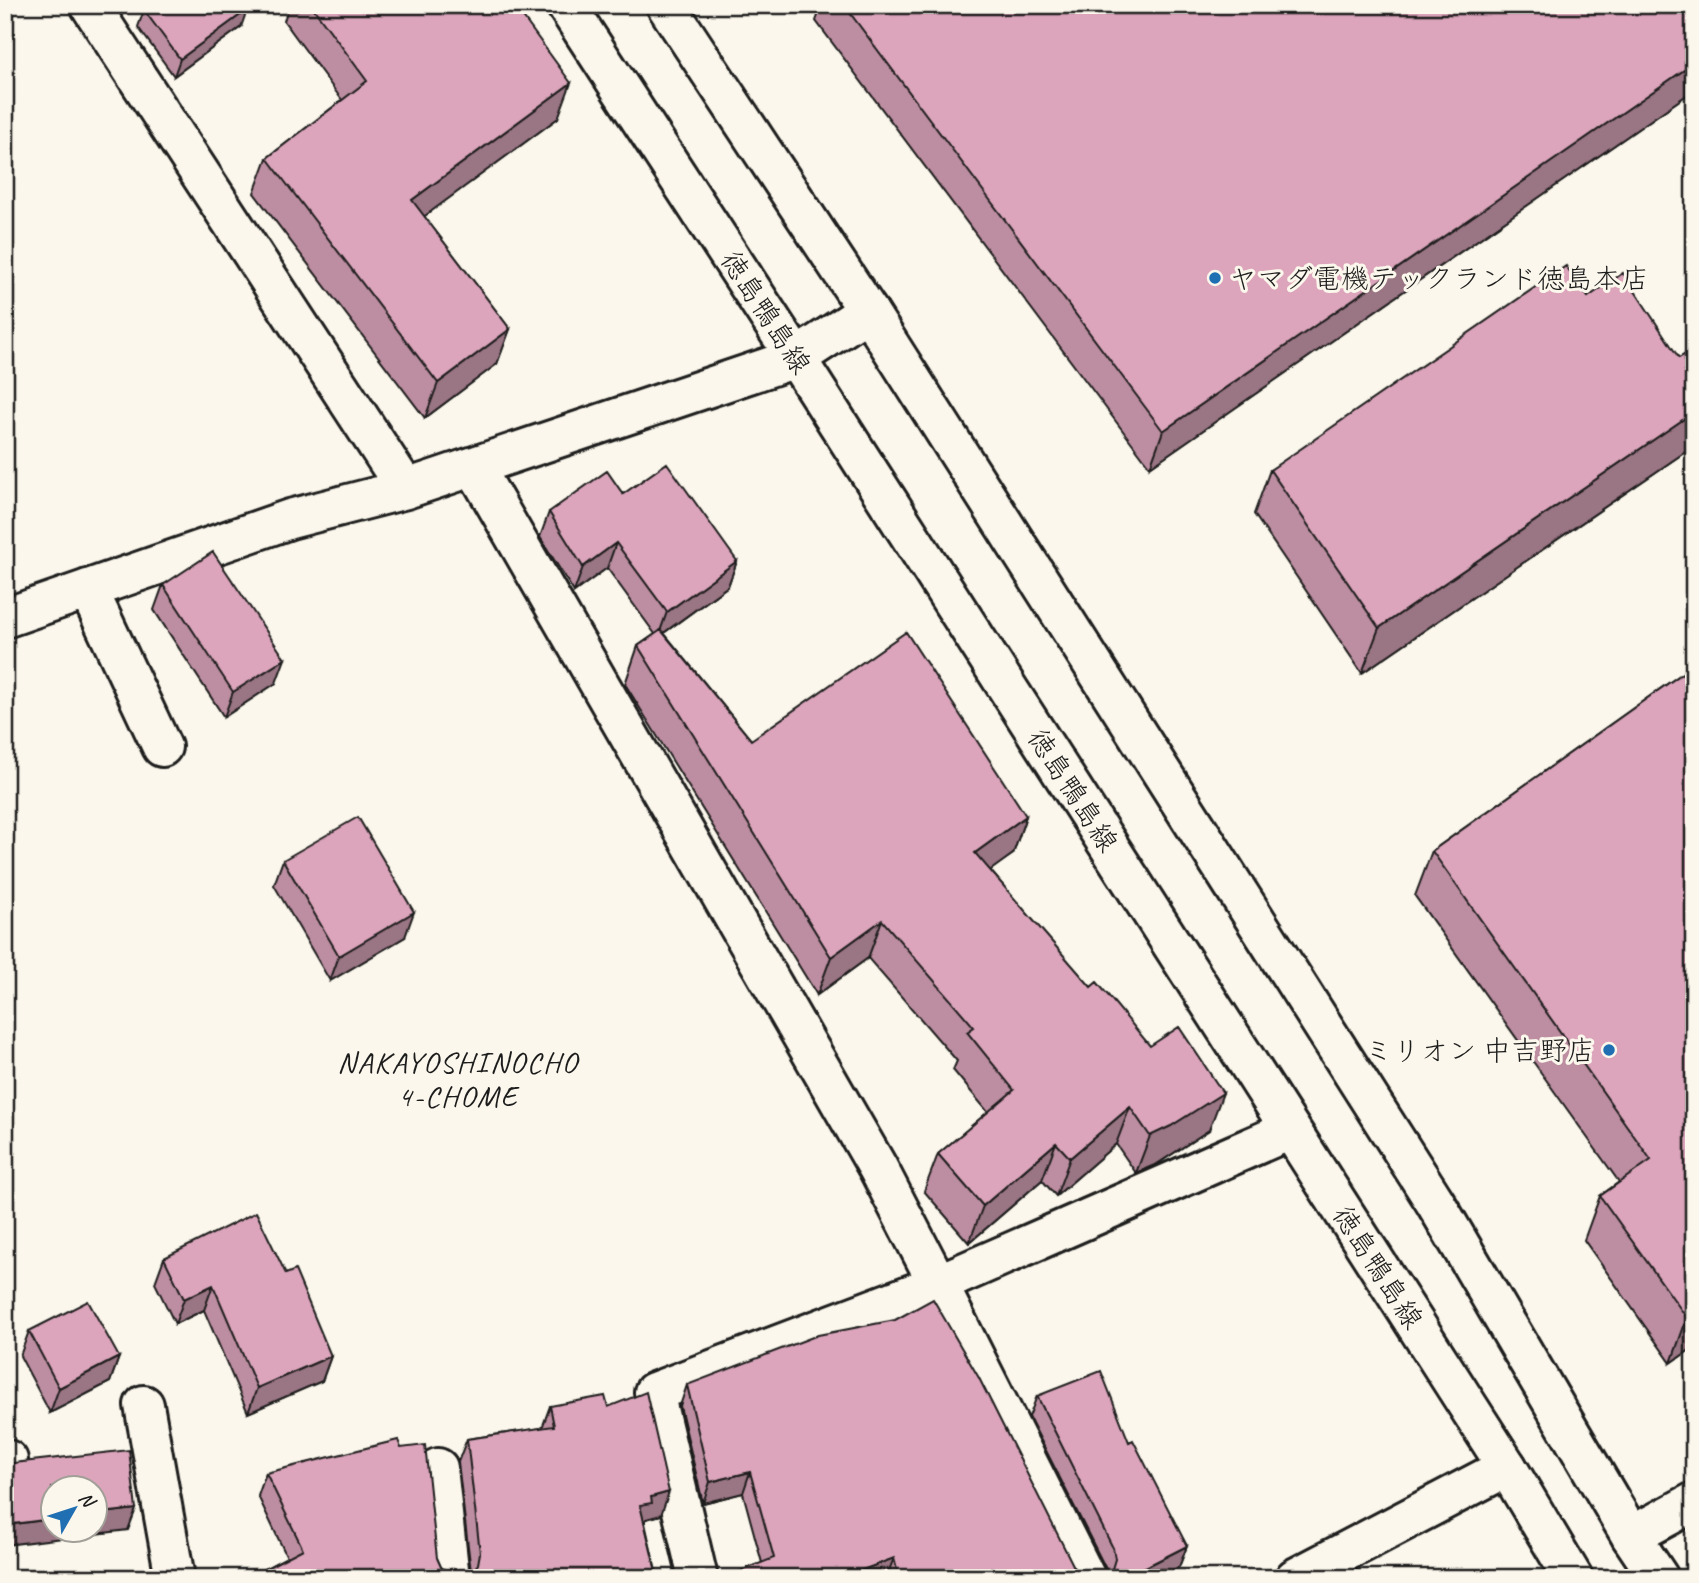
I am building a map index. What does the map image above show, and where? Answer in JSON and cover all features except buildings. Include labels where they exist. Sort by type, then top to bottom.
[{"type":"street","points":[[90,5],[406,489]]},
{"type":"street","name":"徳島鴨島線","points":[[566,5],[796,358],[1507,1467],[1573,1578]]},
{"type":"street","points":[[666,5],[868,311],[1435,1202],[1631,1536],[1657,1575]]},
{"type":"street","points":[[5,618],[290,519],[406,489],[796,358],[868,311]]},
{"type":"street","points":[[474,466],[878,1167],[1086,1578]]},
{"type":"street","points":[[88,589],[162,747]]},
{"type":"street","points":[[698,1578],[654,1392],[938,1284],[1290,1130]]},
{"type":"street","points":[[144,1405],[175,1578]]},
{"type":"street","points":[[1295,1578],[1507,1467]]},
{"type":"street","points":[[438,1468],[450,1578]]},
{"type":"street","points":[[1631,1536],[1694,1502]]},
{"type":"place","name":"ヤマダ電機テックランド徳島本店","points":[[1215,278]]},
{"type":"place","name":"ミリオン 中吉野店","points":[[1609,1050]]},
{"type":"district","name":"NAKAYOSHINOCHO 4-CHOME","points":[[458,1079]]}]
